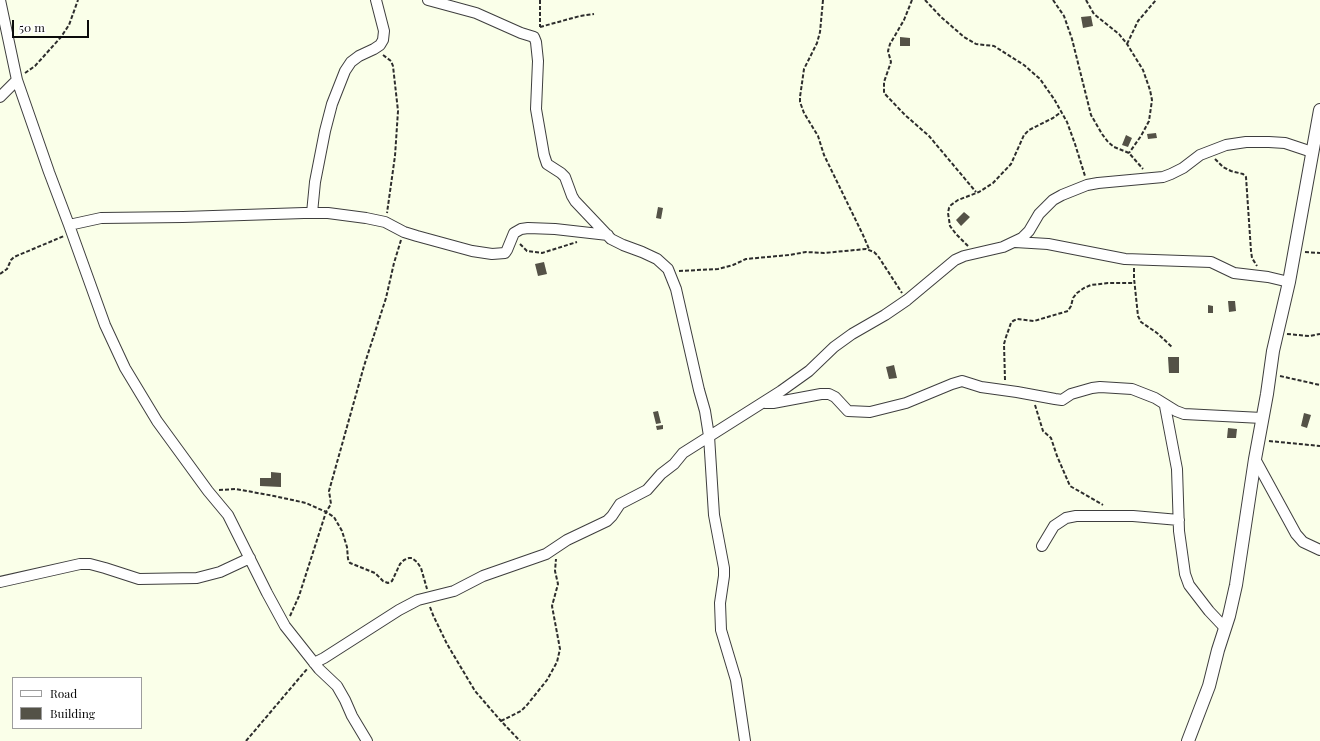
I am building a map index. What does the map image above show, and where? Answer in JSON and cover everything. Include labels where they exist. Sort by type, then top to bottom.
[{"type":"street","points":[[0,0],[16,80],[105,325],[125,368],[157,421],[208,491],[228,515],[267,593],[286,626],[314,663],[337,686],[367,741]]},
{"type":"street","points":[[312,213],[315,182],[325,131],[332,104],[340,82],[350,62],[376,47],[383,40],[384,30],[376,0]]},
{"type":"street","points":[[428,0],[482,15],[521,33],[534,37],[538,60],[536,109],[547,164],[562,172],[572,196],[612,239],[623,245],[657,258],[668,269],[676,289],[705,411],[709,436],[714,515],[724,576],[720,603],[721,630],[736,680],[745,741]]},
{"type":"street","points":[[0,96],[16,80]]},
{"type":"street","points":[[1188,741],[1209,686],[1218,650],[1229,616],[1236,585],[1254,459],[1289,282],[1320,110]]},
{"type":"street","points":[[314,663],[399,610],[418,600],[454,592],[483,576],[546,554],[567,540],[607,522],[620,504],[647,490],[661,474],[674,464],[684,453],[809,371],[834,347],[907,300],[955,260],[964,256],[1003,247],[1015,242],[1029,231],[1039,214],[1053,200],[1062,195],[1087,185],[1163,176],[1180,171],[1200,155],[1226,146],[1246,142],[1285,143],[1312,152]]},
{"type":"street","points":[[71,229],[101,218],[112,217],[190,217],[312,213],[342,214],[385,222],[404,232],[492,254],[505,253],[514,233],[521,230],[538,227],[608,235]]},
{"type":"street","points":[[1015,242],[1048,244],[1125,259],[1211,262],[1234,273],[1268,277],[1289,282]]},
{"type":"street","points":[[762,403],[773,403],[821,394],[829,394],[835,397],[848,411],[864,412],[906,403],[959,381],[981,387],[1062,400],[1075,392],[1092,388],[1132,389],[1155,398],[1165,406],[1184,414],[1262,418]]},
{"type":"street","points":[[1165,406],[1177,469],[1179,520],[1185,574],[1189,585],[1209,611],[1225,628]]},
{"type":"street","points":[[1254,459],[1296,534],[1303,542],[1320,550]]},
{"type":"street","points":[[1042,546],[1054,526],[1066,518],[1086,515],[1179,520]]},
{"type":"street","points":[[0,582],[80,564],[90,564],[140,579],[197,578],[220,572],[250,558]]},
{"type":"path","points":[[16,80],[35,66],[61,37],[69,25],[78,0]]},
{"type":"path","points":[[534,37],[538,33],[540,27],[540,0]]},
{"type":"path","points":[[823,0],[820,32],[817,43],[804,69],[800,102],[804,113],[818,136],[824,155],[864,235],[869,249],[878,256],[907,300]]},
{"type":"path","points":[[912,0],[904,20],[890,44],[888,51],[891,62],[884,82],[884,93],[929,136],[976,192]]},
{"type":"path","points":[[925,0],[941,17],[970,41],[976,44],[994,46],[1024,65],[1040,79],[1061,112],[1075,144],[1087,185]]},
{"type":"path","points":[[1054,0],[1064,16],[1072,39],[1091,115],[1108,142],[1114,147],[1129,153],[1149,178]]},
{"type":"path","points":[[1086,0],[1094,14],[1119,34],[1127,44],[1146,77],[1152,100],[1149,121],[1146,129],[1129,153]]},
{"type":"path","points":[[1127,44],[1138,21],[1156,0]]},
{"type":"path","points":[[540,27],[571,18],[594,14]]},
{"type":"path","points":[[376,47],[381,54],[391,61],[393,66],[398,111],[394,167],[385,222]]},
{"type":"path","points":[[976,253],[956,234],[950,226],[948,208],[958,200],[993,183],[1011,164],[1024,135],[1029,130],[1053,118],[1061,112]]},
{"type":"path","points":[[1210,151],[1216,161],[1223,168],[1243,174],[1246,177],[1252,258],[1254,263],[1268,277]]},
{"type":"path","points":[[0,274],[7,269],[11,260],[17,256],[71,229]]},
{"type":"path","points":[[286,626],[299,596],[326,512],[331,504],[329,491],[404,232]]},
{"type":"path","points":[[512,236],[523,248],[533,253],[548,252],[581,241]]},
{"type":"path","points":[[668,269],[676,271],[718,269],[753,258],[806,252],[824,253],[869,249]]},
{"type":"path","points":[[1294,251],[1320,253]]},
{"type":"path","points":[[1137,260],[1134,267],[1134,283],[1138,316],[1141,322],[1157,333],[1172,347]]},
{"type":"path","points":[[1005,391],[1004,344],[1011,323],[1017,319],[1034,321],[1068,311],[1073,298],[1077,293],[1091,285],[1108,283],[1134,283]]},
{"type":"path","points":[[1278,333],[1309,336],[1320,334]]},
{"type":"path","points":[[1270,374],[1320,384]]},
{"type":"path","points":[[1026,394],[1036,407],[1043,431],[1051,438],[1070,486],[1105,507],[1115,516]]},
{"type":"path","points":[[1258,440],[1320,446]]},
{"type":"path","points":[[208,491],[236,488],[302,502],[326,512],[334,518],[342,531],[350,562],[362,569],[374,573],[383,581],[388,583],[392,581],[400,564],[404,560],[412,558],[417,562],[421,568],[433,615],[454,656],[476,690],[501,721],[520,741]]},
{"type":"path","points":[[501,721],[521,711],[527,705],[547,680],[557,662],[560,649],[552,606],[558,584],[555,567],[556,548]]},
{"type":"path","points":[[246,741],[304,671],[314,663]]},
{"type":"building","points":[[1091,16],[1093,26],[1083,28],[1081,17]]},
{"type":"building","points":[[900,37],[910,38],[910,46],[900,46]]},
{"type":"building","points":[[1156,133],[1157,138],[1148,139],[1147,134]]},
{"type":"building","points":[[1126,135],[1132,138],[1128,147],[1122,145]]},
{"type":"building","points":[[658,207],[663,208],[661,219],[656,218]]},
{"type":"building","points":[[964,212],[970,217],[961,226],[956,220]]},
{"type":"building","points":[[544,262],[547,274],[538,276],[535,264]]},
{"type":"building","points":[[1228,301],[1235,301],[1236,311],[1229,312]]},
{"type":"building","points":[[1208,305],[1213,306],[1213,313],[1208,313]]},
{"type":"building","points":[[1168,357],[1179,357],[1179,373],[1169,373]]},
{"type":"building","points":[[894,365],[897,378],[889,379],[886,367]]},
{"type":"building","points":[[658,411],[661,423],[656,424],[653,412]]},
{"type":"building","points":[[1304,413],[1311,415],[1307,428],[1301,426]]},
{"type":"building","points":[[663,425],[663,429],[657,430],[656,426]]},
{"type":"building","points":[[1228,428],[1237,429],[1236,438],[1227,438]]},
{"type":"building","points":[[271,472],[281,473],[281,487],[260,486],[260,478],[271,478]]}]
